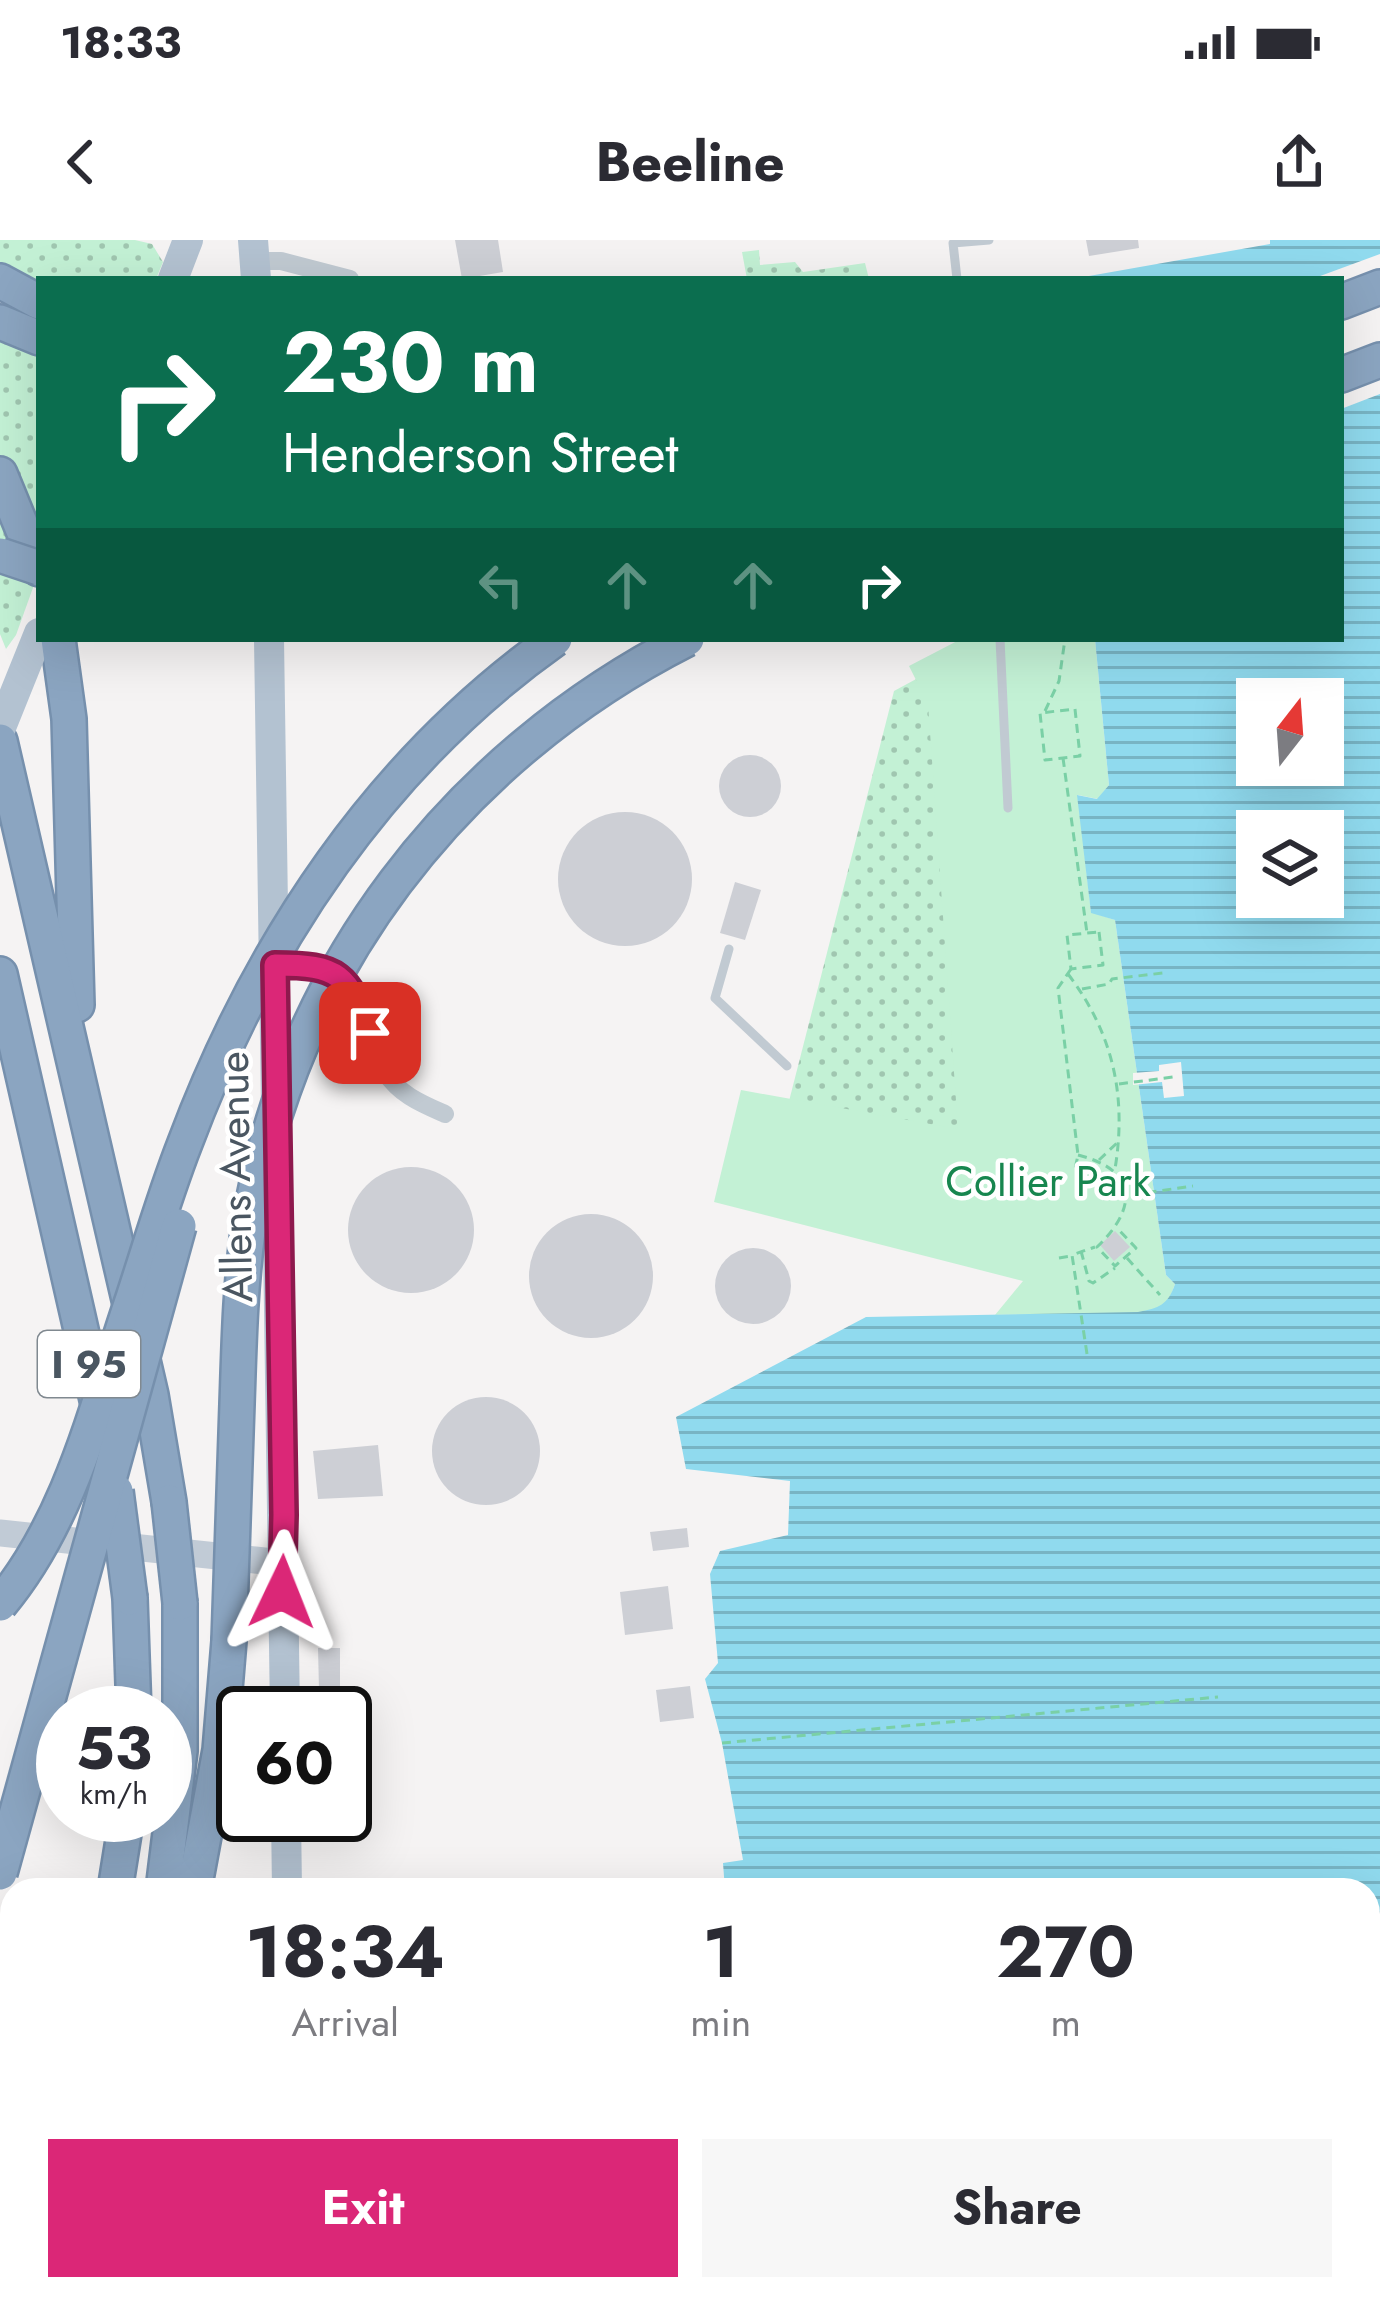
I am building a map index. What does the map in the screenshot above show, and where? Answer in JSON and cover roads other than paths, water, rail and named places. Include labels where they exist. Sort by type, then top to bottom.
[{"type":"highway","points":[[0,281],[36,300]]},
{"type":"highway","points":[[1344,301],[1380,287]]},
{"type":"highway","points":[[0,322],[36,337]]},
{"type":"highway","points":[[1344,374],[1380,360]]},
{"type":"highway","points":[[0,474],[36,561]]},
{"type":"highway","points":[[0,554],[36,567]]},
{"type":"highway","points":[[58,642],[69,719],[79,1079]]},
{"type":"highway","points":[[0,1604],[31,1563],[63,1502],[184,1146],[298,910],[375,805],[463,713],[552,642]]},
{"type":"highway","points":[[196,1878],[218,1767],[229,1641],[240,1317],[248,1232],[269,1136],[315,1014],[382,898],[469,795],[570,709],[681,642]]},
{"type":"highway","name":"I 95","points":[[0,741],[151,1395],[169,1502],[180,1603],[180,1751],[164,1878]]},
{"type":"highway","name":"I 95","points":[[0,974],[116,1491],[130,1598],[133,1686]]},
{"type":"highway","points":[[0,1873],[237,1029]]},
{"type":"highway","points":[[118,1878],[123,1842]]},
{"type":"main road","points":[[174,276],[188,240]]},
{"type":"main road","points":[[0,730],[36,640]]},
{"type":"main road","name":"Allens Avenue","points":[[269,642],[285,1686]]},
{"type":"main road","points":[[286,1842],[287,1878]]},
{"type":"street","points":[[254,260],[281,261],[338,276]]},
{"type":"street","points":[[275,965],[322,967],[340,975],[356,998],[383,1069],[407,1097],[446,1114]]},
{"type":"street","points":[[0,1533],[283,1563]]},
{"type":"lane","points":[[957,276],[953,243],[989,240]]},
{"type":"lane","points":[[1000,642],[1008,808]]},
{"type":"lane","points":[[729,949],[716,998],[788,1066]]},
{"type":"water","points":[[1270,240],[1380,240],[1380,1878],[724,1878],[723,1863],[743,1860],[705,1679],[718,1663],[710,1574],[720,1551],[788,1535],[790,1481],[686,1469],[676,1417],[866,1317],[1138,1312],[1169,1297],[1175,1284],[1166,1275],[1115,920],[1091,913],[1077,795],[1097,799],[1109,785],[1095,642],[1344,642],[1344,276],[1089,276],[1270,244]]},
{"type":"park label","name":"Collier Park","points":[[1048,1181]]}]
